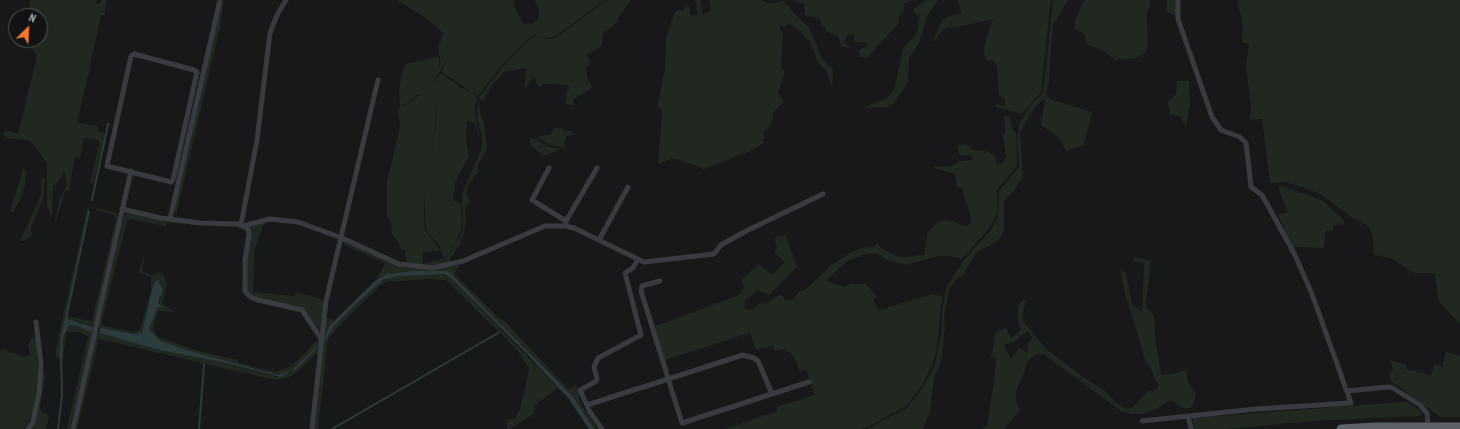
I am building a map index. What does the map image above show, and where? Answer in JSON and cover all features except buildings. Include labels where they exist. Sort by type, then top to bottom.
[{"type":"highway","points":[[1341,429],[1460,427]]},
{"type":"street","points":[[170,219],[220,0]]},
{"type":"street","points":[[242,226],[257,140],[270,33],[277,15],[286,0]]},
{"type":"street","points":[[1142,421],[1256,409],[1351,403],[1312,294],[1294,253],[1262,195],[1252,187],[1246,143],[1240,137],[1221,130],[1212,117],[1178,19],[1178,0]]},
{"type":"street","points":[[134,54],[194,70],[197,72],[173,180],[171,182],[131,171],[107,166],[131,56],[134,54]]},
{"type":"street","points":[[312,429],[326,301],[378,80]]},
{"type":"street","points":[[549,168],[532,200],[566,224],[644,262],[708,256],[714,254],[726,242],[823,194]]},
{"type":"street","points":[[566,224],[597,168]]},
{"type":"street","points":[[73,429],[131,171]]},
{"type":"street","points":[[598,240],[628,187]]},
{"type":"street","points":[[122,209],[170,219],[242,226],[262,220],[288,220],[309,225],[342,238],[399,264],[433,268],[463,261],[545,226],[566,224]]},
{"type":"street","points":[[242,226],[248,229],[249,234],[245,260],[245,291],[250,297],[258,300],[302,310],[322,340]]},
{"type":"street","points":[[602,429],[587,405],[580,390],[595,382],[597,379],[595,362],[602,355],[641,335],[625,273],[633,268],[638,259]]},
{"type":"street","points":[[660,281],[642,286],[641,291],[682,423],[809,382]]},
{"type":"street","points":[[28,429],[32,422],[39,392],[40,364],[36,322]]},
{"type":"street","points":[[587,405],[743,356],[748,356],[758,361],[772,394]]},
{"type":"street","points":[[1347,391],[1388,387],[1393,388],[1420,406],[1427,413],[1428,427]]},
{"type":"street","points":[[1188,416],[1191,429]]},
{"type":"shaded area","points":[[30,0],[97,0],[96,3],[99,4],[101,0],[107,0],[104,15],[101,15],[77,122],[99,127],[98,132],[105,133],[93,184],[90,183],[100,141],[84,137],[80,158],[75,157],[69,191],[65,191],[54,228],[59,199],[67,185],[64,171],[57,184],[53,186],[52,218],[47,206],[47,163],[33,144],[27,140],[6,138],[3,134],[5,131],[9,131],[18,134],[37,56],[31,48],[48,48],[48,8],[30,8]]},
{"type":"shaded area","points":[[396,0],[513,0],[515,8],[523,24],[533,23],[538,19],[539,12],[535,0],[605,0],[556,36],[545,38],[534,36],[527,40],[503,64],[478,96],[441,72],[449,54],[440,71],[438,46],[444,34],[423,16]]},
{"type":"shaded area","points":[[607,0],[631,0],[618,18],[618,22],[603,33],[602,46],[587,54],[590,61],[589,66],[586,67],[588,81],[590,82],[592,88],[575,98],[573,105],[565,104],[567,90],[570,88],[568,85],[542,84],[539,88],[534,76],[525,88],[524,84],[528,69],[525,68],[504,72],[492,86],[483,101],[479,97],[504,65],[528,40],[535,37],[551,39],[557,37]]},
{"type":"shaded area","points":[[696,0],[700,0],[703,15],[711,11],[709,0],[762,0],[768,3],[784,1],[809,28],[823,60],[832,68],[833,73],[832,88],[826,70],[819,64],[810,42],[800,31],[790,24],[784,27],[780,25],[780,30],[783,33],[781,68],[785,71],[778,93],[784,102],[774,111],[770,127],[763,132],[765,138],[762,140],[764,143],[750,151],[702,170],[701,167],[672,158],[658,164],[662,110],[657,107],[665,69],[666,38],[674,14],[678,10],[684,10],[684,7],[689,6],[691,16],[697,15]]},
{"type":"shaded area","points":[[791,0],[913,0],[904,3],[904,12],[898,17],[899,23],[867,58],[860,57],[859,50],[868,45],[867,43],[854,42],[854,35],[847,35],[844,43],[849,46],[850,49],[841,46],[838,36],[826,31],[825,27],[821,25],[820,19],[805,15],[804,4]]},
{"type":"shaded area","points":[[926,0],[938,0],[926,18],[920,41],[909,58],[908,81],[904,89],[893,104],[887,107],[864,108],[877,101],[885,100],[894,89],[903,48],[914,37],[918,29],[918,21],[921,13],[917,15],[913,10]]},
{"type":"shaded area","points":[[956,0],[1051,0],[1041,92],[1022,114],[996,107],[996,104],[1005,106],[1005,100],[999,95],[997,66],[994,60],[987,61],[984,54],[985,43],[993,19],[952,28],[948,27],[940,33],[935,41],[933,41],[942,20],[949,16],[961,14],[959,3]]},
{"type":"shaded area","points":[[1053,0],[1068,0],[1053,25],[1049,81],[1046,95],[1050,99],[1092,112],[1084,145],[1067,151],[1058,137],[1041,125],[1045,100],[1042,100],[1030,114],[1020,133],[1023,177],[1004,202],[1004,231],[995,243],[976,253],[964,274],[957,278],[949,290],[944,316],[945,326],[942,359],[934,378],[930,412],[923,429],[867,429],[907,408],[923,387],[934,367],[941,334],[942,311],[946,288],[964,260],[990,231],[998,217],[999,191],[1019,167],[1017,141],[1019,124],[1031,105],[1043,93]]},
{"type":"shaded area","points":[[1084,0],[1150,0],[1150,7],[1147,10],[1148,46],[1146,52],[1136,58],[1115,60],[1102,50],[1087,44],[1084,33],[1075,30],[1074,24]]},
{"type":"shaded area","points":[[1167,0],[1176,0],[1176,16],[1166,11]]},
{"type":"shaded area","points":[[1237,0],[1460,0],[1460,324],[1441,304],[1438,298],[1435,275],[1432,273],[1414,273],[1390,258],[1374,255],[1373,235],[1367,225],[1351,217],[1319,193],[1286,182],[1270,183],[1262,119],[1250,120],[1251,107],[1246,66],[1249,44],[1242,42],[1243,24]]},
{"type":"shaded area","points":[[221,1],[224,1],[220,27],[176,216],[174,207]]},
{"type":"shaded area","points":[[440,56],[440,72],[430,87],[440,74],[435,103],[435,124],[432,150],[429,157],[429,181],[425,193],[424,214],[425,230],[440,250],[422,253],[423,264],[444,258],[443,264],[434,266],[406,264],[405,251],[401,249],[399,243],[392,235],[391,223],[387,215],[387,181],[399,132],[399,107],[408,104],[420,94],[415,96],[408,103],[400,106],[399,93],[401,76],[406,64]]},
{"type":"shaded area","points":[[440,73],[462,88],[472,92],[477,97],[475,106],[476,119],[481,141],[475,123],[467,121],[466,140],[469,156],[454,184],[455,189],[453,197],[454,201],[461,203],[462,227],[456,242],[444,260],[440,247],[426,230],[425,214],[425,194],[429,181],[429,157],[432,150],[436,124],[435,103]]},
{"type":"shaded area","points":[[1177,81],[1189,81],[1190,105],[1186,127],[1180,116],[1170,115],[1168,102],[1176,94]]},
{"type":"shaded area","points":[[478,98],[481,116],[484,122],[487,150],[477,165],[479,171],[467,187],[466,194],[470,202],[465,208],[466,220],[464,233],[458,247],[450,259],[452,262],[445,264],[444,261],[460,237],[463,227],[462,194],[482,147],[482,135],[477,119]]},
{"type":"shaded area","points":[[1004,115],[1010,117],[1013,130],[1016,132],[1017,166],[997,190],[998,211],[993,222],[988,230],[962,259],[950,256],[938,256],[907,265],[887,260],[876,253],[870,253],[850,260],[837,270],[827,281],[844,287],[851,284],[866,284],[877,297],[873,300],[879,310],[933,294],[943,296],[940,311],[939,334],[934,361],[922,386],[906,406],[868,427],[860,429],[725,429],[777,411],[777,407],[815,395],[806,369],[800,371],[794,357],[789,352],[783,349],[775,351],[773,346],[756,350],[750,333],[665,360],[669,370],[666,372],[653,327],[739,295],[744,287],[741,280],[759,264],[772,275],[785,262],[775,253],[777,245],[774,238],[786,235],[797,267],[769,295],[758,290],[745,301],[744,308],[751,310],[762,302],[766,304],[779,295],[783,296],[785,300],[793,299],[799,292],[805,290],[831,265],[861,248],[873,247],[878,243],[881,248],[899,257],[924,255],[928,232],[937,222],[943,220],[952,221],[965,226],[970,224],[971,219],[962,188],[957,187],[955,174],[933,167],[951,166],[960,161],[972,160],[972,155],[959,155],[957,145],[966,144],[972,150],[988,151],[995,156],[997,164],[1001,164],[1006,157],[1003,135],[1005,133]]},
{"type":"shaded area","points":[[553,128],[563,128],[564,131],[571,131],[575,135],[566,136],[564,148],[550,145],[536,137],[551,134]]},
{"type":"shaded area","points":[[529,137],[549,147],[561,149],[544,156],[531,146]]},
{"type":"shaded area","points":[[23,169],[26,170],[25,184],[21,198],[13,213],[10,211]]},
{"type":"shaded area","points":[[41,178],[45,179],[44,196],[31,229],[32,236],[24,241],[20,241],[41,195]]},
{"type":"shaded area","points":[[1282,186],[1322,200],[1344,220],[1344,224],[1333,225],[1333,230],[1325,231],[1324,248],[1293,247],[1278,215],[1288,212],[1278,187]]},
{"type":"shaded area","points":[[87,208],[90,208],[88,211],[61,336],[61,361],[56,356],[56,349]]},
{"type":"shaded area","points":[[97,208],[116,213],[118,218],[95,327],[93,327],[81,322],[67,320],[67,316],[92,321],[116,218],[112,214],[96,210]]},
{"type":"shaded area","points":[[88,211],[90,211],[67,319],[93,327],[91,332],[78,326],[69,325],[62,339],[61,336]]},
{"type":"shaded area","points":[[128,212],[240,226],[246,231],[235,227],[170,223],[166,223],[166,227],[131,219],[127,220],[101,325],[134,332],[140,329],[151,290],[151,277],[139,273],[145,251],[142,271],[151,275],[160,272],[163,274],[167,283],[162,303],[166,307],[177,312],[158,311],[153,329],[158,337],[199,351],[238,360],[239,363],[276,372],[289,367],[296,362],[318,339],[321,343],[319,356],[316,354],[297,372],[289,377],[275,380],[99,339],[77,429],[74,429],[97,331],[102,334],[147,346],[227,363],[277,377],[290,373],[318,347],[317,346],[292,370],[278,375],[187,350],[159,340],[149,329],[157,308],[161,307],[159,299],[163,290],[160,282],[154,290],[142,333],[134,334],[98,328],[124,217]]},
{"type":"shaded area","points":[[265,221],[255,248],[253,292],[295,296],[296,292],[324,300],[320,331],[305,311],[253,297],[248,291],[245,270],[250,227]]},
{"type":"shaded area","points":[[344,242],[403,267],[435,269],[460,265],[454,274],[499,318],[504,320],[568,389],[576,385],[581,404],[597,429],[594,429],[573,397],[448,271],[403,272],[387,274],[376,280],[385,263],[344,245]]},
{"type":"shaded area","points":[[1134,257],[1151,261],[1146,304],[1148,309],[1154,315],[1156,343],[1161,375],[1178,373],[1186,369],[1188,383],[1196,393],[1193,406],[1190,408],[1182,408],[1171,400],[1158,408],[1142,414],[1132,414],[1121,411],[1043,354],[1036,354],[1027,362],[1023,376],[1016,391],[1016,401],[1020,410],[1004,429],[982,429],[987,426],[995,373],[996,358],[991,357],[996,332],[1006,327],[1011,338],[1021,330],[1018,320],[1018,305],[1024,299],[1026,301],[1023,312],[1023,321],[1046,349],[1086,379],[1104,390],[1118,404],[1127,409],[1133,407],[1147,392],[1156,390],[1159,385],[1145,360],[1126,299],[1120,268],[1126,273],[1132,304],[1142,312],[1144,263],[1133,261]],"holes":[[[1028,331],[1032,338],[1028,343],[1028,353],[1019,348],[1011,359],[1004,347],[1006,344],[1013,342]]]},
{"type":"shaded area","points":[[413,271],[448,271],[573,397],[594,429],[589,429],[569,399],[529,356],[451,278],[444,274],[399,276],[383,280],[334,326],[326,339],[325,338],[330,325],[376,280],[387,274]]},
{"type":"shaded area","points":[[439,273],[451,278],[558,388],[535,405],[534,414],[510,429],[507,429],[507,420],[515,418],[520,409],[529,369],[518,351],[446,280],[428,279],[387,282],[381,285],[341,324],[328,339],[318,429],[314,429],[326,317],[334,321],[330,325],[326,339],[334,326],[379,282],[399,276]]},
{"type":"shaded area","points":[[158,280],[163,290],[159,299],[159,304],[162,307],[157,308],[149,329],[159,340],[187,350],[278,375],[292,370],[317,346],[318,347],[296,369],[280,377],[227,363],[160,350],[99,333],[100,328],[103,328],[134,334],[142,333],[153,286],[155,281]]},
{"type":"shaded area","points":[[68,325],[78,326],[93,331],[70,429],[67,429],[88,336],[79,332],[67,333],[63,363],[61,355],[63,336]]},
{"type":"shaded area","points":[[32,337],[37,340],[38,376],[32,416],[24,429],[0,429],[0,350],[3,349],[24,357],[30,355],[28,345]]},
{"type":"shaded area","points":[[1446,352],[1460,356],[1460,417],[1440,417],[1391,381],[1388,373],[1393,371],[1390,360],[1406,365],[1406,369],[1431,375],[1434,364],[1442,367]]},
{"type":"shaded area","points":[[42,370],[44,371],[45,378],[40,407],[42,412],[49,415],[48,422],[46,429],[30,429]]},
{"type":"shaded area","points":[[1408,402],[1423,413],[1420,416],[1314,421],[1225,429],[1193,429],[1193,418]]},
{"type":"waterway","points":[[92,200],[108,124]]},
{"type":"waterway","points":[[332,429],[498,333]]},
{"type":"waterway","points":[[58,429],[62,396],[62,336]]},
{"type":"waterway","points":[[199,429],[204,364]]}]
